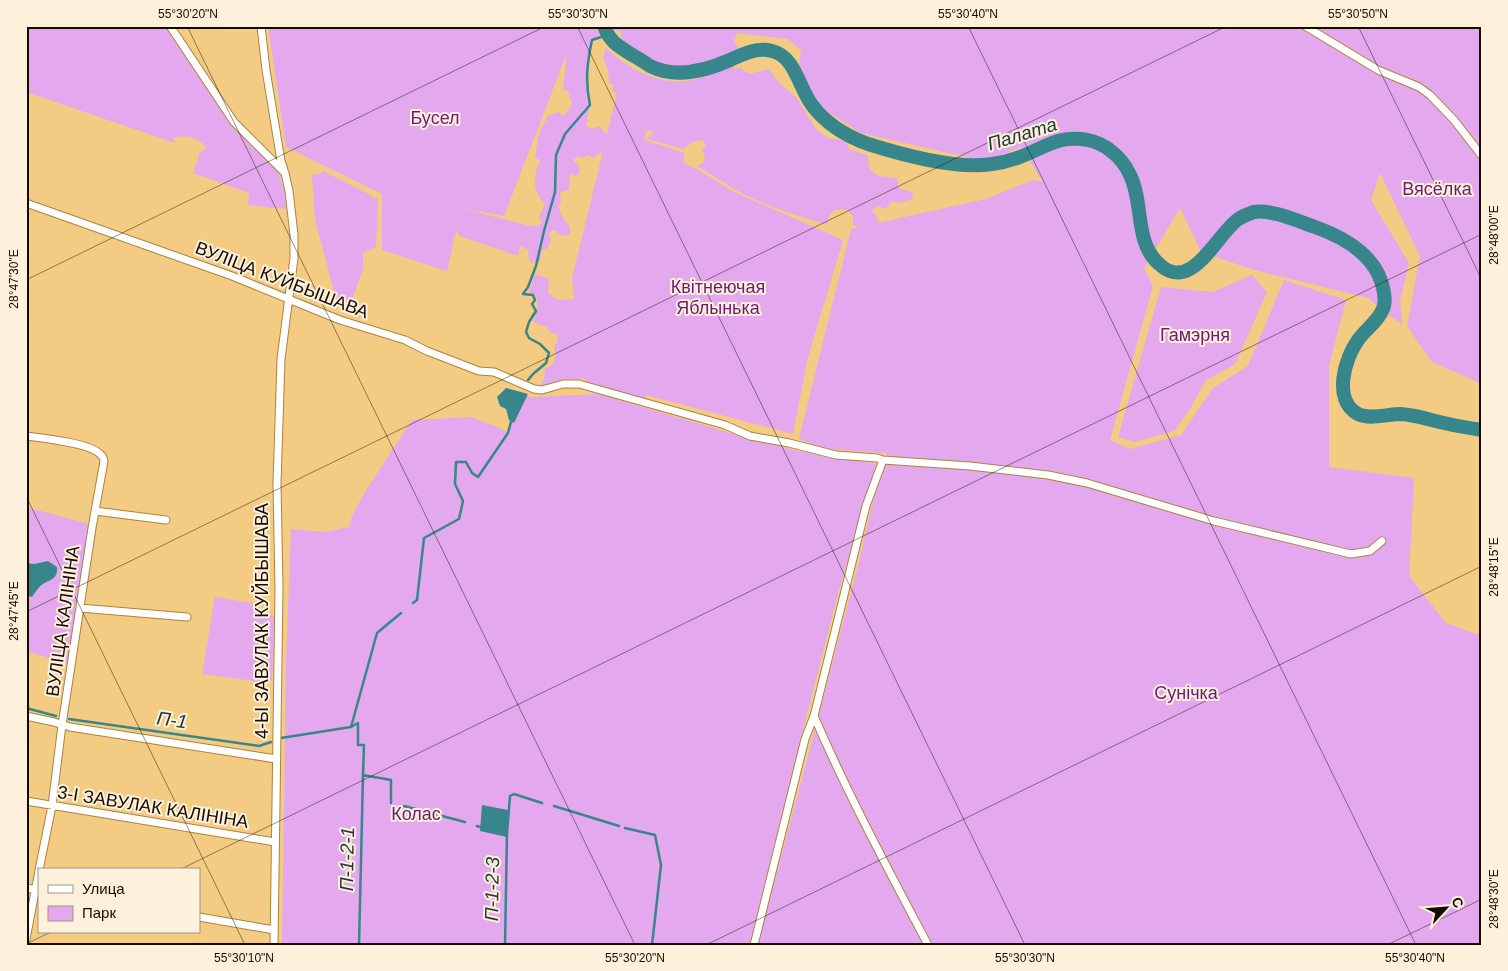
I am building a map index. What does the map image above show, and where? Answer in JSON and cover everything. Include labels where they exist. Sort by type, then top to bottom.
[{"type":"street","points":[[170,26],[234,122],[285,173]]},
{"type":"street","name":"4-Ы ЗАВУЛАК КУЙБЫШАВА","points":[[261,26],[266,70],[281,160],[289,191],[294,235],[294,258],[281,359],[278,474],[279,588],[274,945]]},
{"type":"street","points":[[1305,26],[1378,70],[1419,87],[1430,95],[1454,120],[1482,156]]},
{"type":"street","name":"ВУЛІЦА КУЙБЫШАВА","points":[[26,203],[232,276],[340,320],[405,340],[427,351],[479,371],[494,372],[534,389],[542,390],[563,384],[579,384],[725,425],[750,436],[836,454],[1048,475],[1087,483],[1214,521],[1351,554],[1370,551],[1382,541]]},
{"type":"street","name":"ВУЛІЦА КАЛІНІНА","points":[[26,436],[57,440],[93,449],[103,457],[104,466],[95,511],[62,724],[52,806],[40,868]]},
{"type":"street","points":[[754,945],[805,739],[814,716],[866,506],[883,460]]},
{"type":"street","points":[[95,511],[166,520]]},
{"type":"street","points":[[80,608],[187,617]]},
{"type":"street","points":[[26,716],[62,724],[276,759]]},
{"type":"street","points":[[814,716],[837,770],[928,945]]},
{"type":"street","name":"3-І ЗАВУЛАК КАЛІНІНА","points":[[26,801],[275,842]]},
{"type":"street","points":[[26,888],[37,889]]},
{"type":"street","name":"ВУЛІЦА КАЛІНІНА","points":[[26,939],[37,889]]},
{"type":"street","points":[[200,917],[274,930]]},
{"type":"green space","points":[[26,26],[164,26],[220,105],[278,171],[285,192],[286,209],[248,205],[249,193],[193,173],[200,152],[207,148],[196,139],[187,137],[173,138],[175,143],[26,92]]},
{"type":"green space","points":[[268,26],[597,26],[600,38],[592,41],[587,63],[586,87],[590,105],[586,126],[592,129],[598,126],[607,134],[617,93],[612,90],[614,85],[609,83],[608,70],[603,58],[606,48],[623,62],[643,73],[676,82],[693,80],[734,64],[734,69],[741,68],[749,74],[769,69],[778,82],[796,97],[816,129],[828,138],[845,141],[850,150],[867,155],[870,170],[879,176],[897,178],[899,188],[912,192],[913,199],[898,203],[892,201],[885,209],[878,206],[872,210],[877,217],[878,223],[986,199],[1033,180],[1043,182],[1021,147],[1000,156],[975,159],[861,133],[823,109],[811,91],[799,64],[801,50],[788,39],[737,33],[734,41],[738,47],[737,54],[703,65],[681,67],[657,62],[625,44],[620,32],[612,29],[610,26],[1482,26],[1482,384],[1432,362],[1407,326],[1420,256],[1380,173],[1371,200],[1409,263],[1400,301],[1402,325],[1368,298],[1251,269],[1201,252],[1180,208],[1144,268],[1153,286],[1110,440],[1130,449],[1181,435],[1213,388],[1248,366],[1284,280],[1346,300],[1329,366],[1329,467],[1414,478],[1409,576],[1446,623],[1482,636],[1482,945],[758,945],[858,566],[873,501],[888,457],[886,453],[825,449],[799,439],[851,229],[859,227],[853,225],[853,217],[848,210],[836,210],[830,214],[827,225],[760,202],[696,166],[703,163],[705,157],[702,150],[706,145],[703,140],[692,142],[683,149],[647,139],[654,132],[647,130],[644,140],[685,153],[683,162],[732,191],[843,240],[807,361],[793,434],[646,395],[643,399],[587,384],[584,378],[563,379],[540,385],[544,379],[545,369],[553,364],[556,356],[554,346],[558,341],[557,334],[550,333],[547,327],[533,322],[538,307],[536,295],[529,292],[535,274],[549,279],[548,293],[558,300],[574,299],[572,278],[603,151],[593,158],[587,155],[581,159],[578,156],[573,160],[580,167],[579,174],[574,176],[570,173],[569,190],[560,192],[561,202],[558,206],[563,218],[570,227],[570,234],[565,236],[555,230],[548,233],[551,239],[548,248],[542,250],[540,261],[531,263],[528,255],[529,250],[520,246],[518,256],[460,236],[456,231],[447,271],[382,250],[382,194],[286,147]],"holes":[[[567,53],[563,90],[568,91],[572,104],[564,116],[558,112],[548,116],[539,133],[535,157],[540,161],[537,167],[535,184],[538,194],[545,204],[539,217],[542,222],[539,226],[530,226],[460,208],[504,216]]]},
{"type":"green space","points":[[323,171],[378,200],[376,247],[363,253],[363,268],[350,306],[336,299],[315,220],[312,175]]},
{"type":"green space","name":"Гамэрня","points":[[1252,275],[1267,292],[1235,364],[1205,381],[1190,409],[1174,431],[1135,442],[1118,437],[1161,287],[1213,292]]},
{"type":"green space","name":"Колас","points":[[598,394],[793,450],[876,464],[839,590],[750,945],[282,945],[286,662],[291,529],[325,532],[349,527],[352,516],[365,492],[412,420],[471,417],[508,433],[518,395],[534,397]]},
{"type":"green space","points":[[26,507],[89,524],[67,663],[26,651],[26,595],[32,597],[41,585],[51,580],[56,574],[57,567],[48,561],[34,564],[26,563]]},
{"type":"green space","points":[[215,597],[258,604],[261,616],[269,614],[274,617],[272,680],[268,683],[202,674]]},
{"type":"water","points":[[506,388],[528,394],[514,423],[509,420],[506,409],[500,406],[497,397]]},
{"type":"water","points":[[48,561],[57,567],[55,576],[41,585],[32,597],[26,595],[26,563],[34,564]]},
{"type":"water","points":[[482,805],[508,810],[507,837],[480,831]]},
{"type":"waterway","name":"Палата","points":[[604,26],[612,41],[620,47],[650,66],[670,72],[680,73],[701,70],[745,53],[761,50],[780,54],[786,59],[796,74],[807,98],[830,124],[860,141],[913,157],[962,165],[995,164],[1011,160],[1051,143],[1068,139],[1088,140],[1100,144],[1117,156],[1128,172],[1137,198],[1146,245],[1151,255],[1159,264],[1171,271],[1182,272],[1192,267],[1212,249],[1237,220],[1254,212],[1268,212],[1293,219],[1338,237],[1349,243],[1368,259],[1381,280],[1384,295],[1382,311],[1358,340],[1345,368],[1343,389],[1345,399],[1350,408],[1363,416],[1373,417],[1401,414],[1482,430]]},
{"type":"waterway","points":[[528,380],[546,363],[549,353],[540,344],[529,338],[526,332],[529,322],[536,311],[532,304],[535,300],[533,295],[523,294],[528,287],[536,266],[555,192],[556,155],[565,134],[590,105],[587,72],[592,40],[607,35]]},
{"type":"waterway","points":[[413,603],[417,600],[424,538],[459,519],[463,501],[455,484],[456,462],[466,462],[472,473],[478,477],[508,433],[512,418]]},
{"type":"waterway","name":"П-1","points":[[281,738],[351,727],[377,633],[401,613]]},
{"type":"waterway","name":"П-1","points":[[26,708],[56,716]]},
{"type":"waterway","name":"П-1","points":[[69,719],[259,746],[271,742]]},
{"type":"waterway","points":[[351,727],[358,723],[358,745],[364,745],[363,775],[391,780],[391,803]]},
{"type":"waterway","name":"П-1-2-1","points":[[359,945],[363,775]]},
{"type":"waterway","name":"П-1-2-3","points":[[505,945],[507,834],[510,796],[514,794],[542,803]]},
{"type":"waterway","points":[[404,806],[465,822]]},
{"type":"waterway","points":[[554,806],[619,826]]},
{"type":"waterway","points":[[477,826],[484,828]]},
{"type":"waterway","points":[[625,828],[655,835],[661,865],[652,945]]},
{"type":"park label","name":"Бусел","points":[[435,118]]},
{"type":"park label","name":"Вясёлка","points":[[1437,189]]},
{"type":"park label","name":"Квітнеючая Яблынька","points":[[718,297]]},
{"type":"park label","name":"Сунічка","points":[[1186,693]]}]
